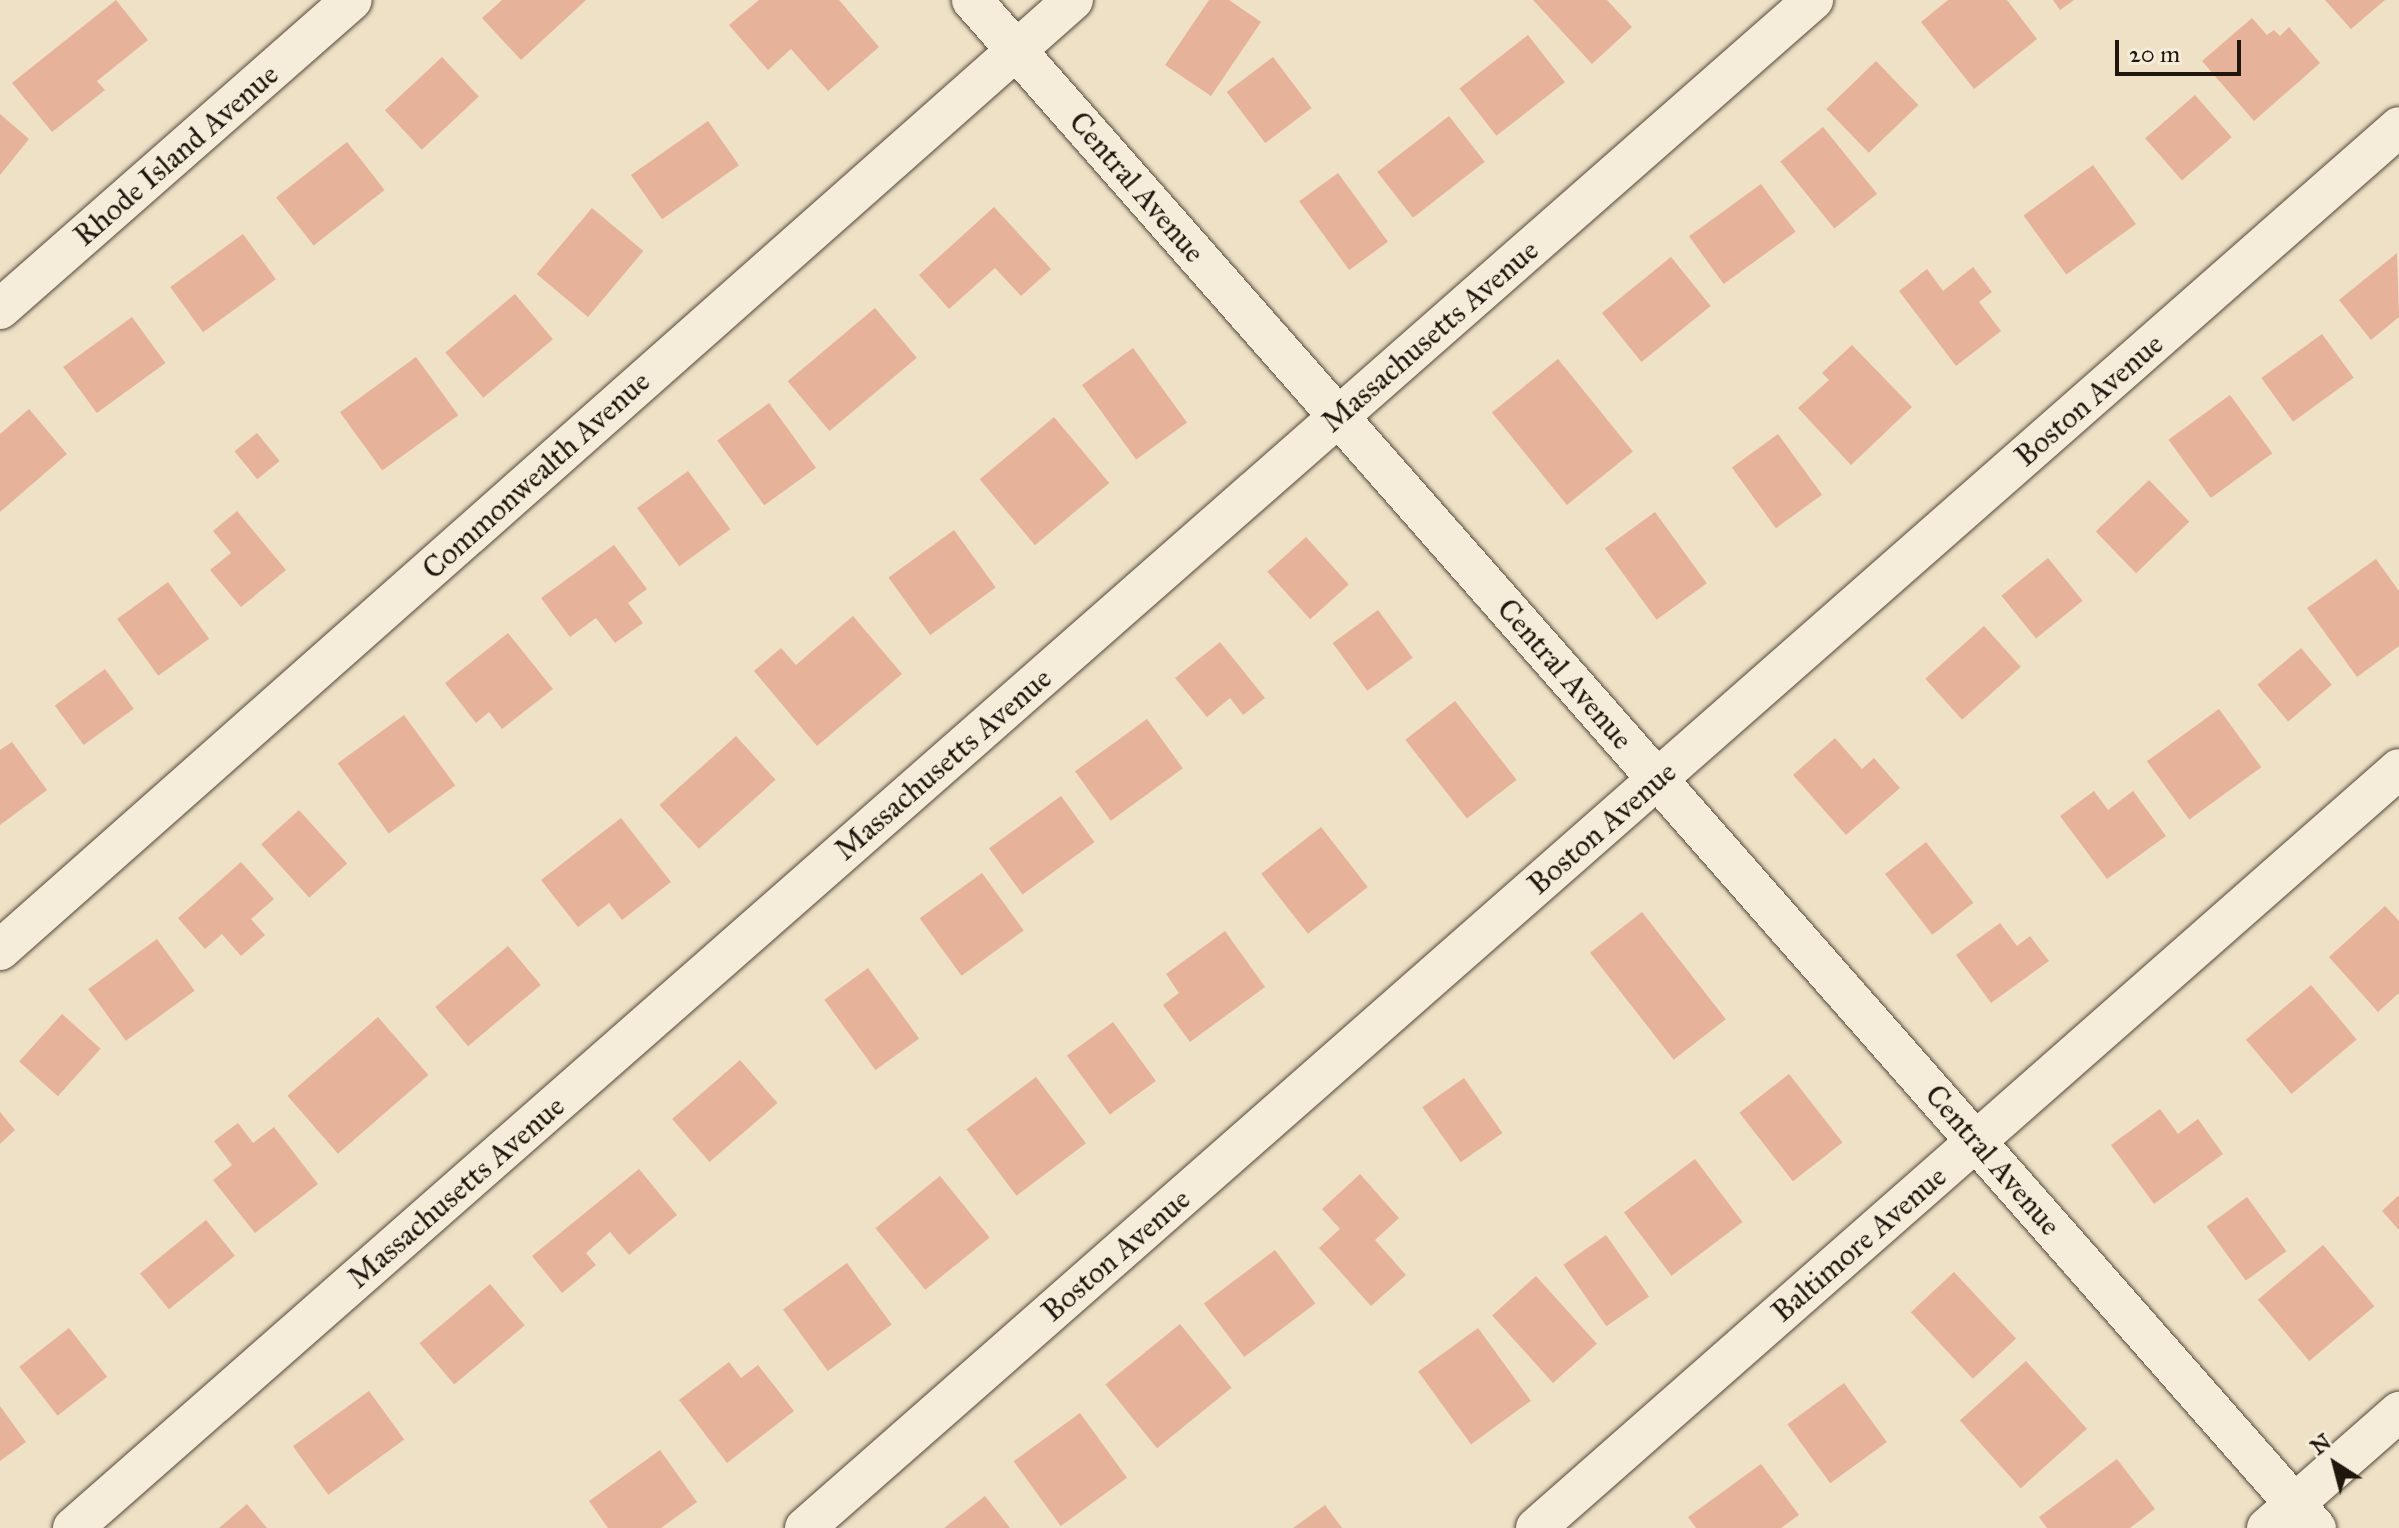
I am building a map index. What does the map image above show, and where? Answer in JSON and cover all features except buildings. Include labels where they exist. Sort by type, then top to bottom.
[{"type":"street","name":"Rhode Island Avenue","points":[[0,309],[352,0]]},
{"type":"street","name":"Central Avenue","points":[[972,0],[1976,1141],[2292,1520]]},
{"type":"street","name":"Commonwealth Avenue","points":[[0,950],[1073,0]]},
{"type":"street","name":"Massachusetts Avenue","points":[[73,1528],[1813,0]]},
{"type":"street","name":"Boston Avenue","points":[[805,1528],[2399,127]]},
{"type":"street","name":"Baltimore Avenue","points":[[1536,1528],[2399,769]]},
{"type":"street","points":[[2292,1520],[2399,1412]]}]
